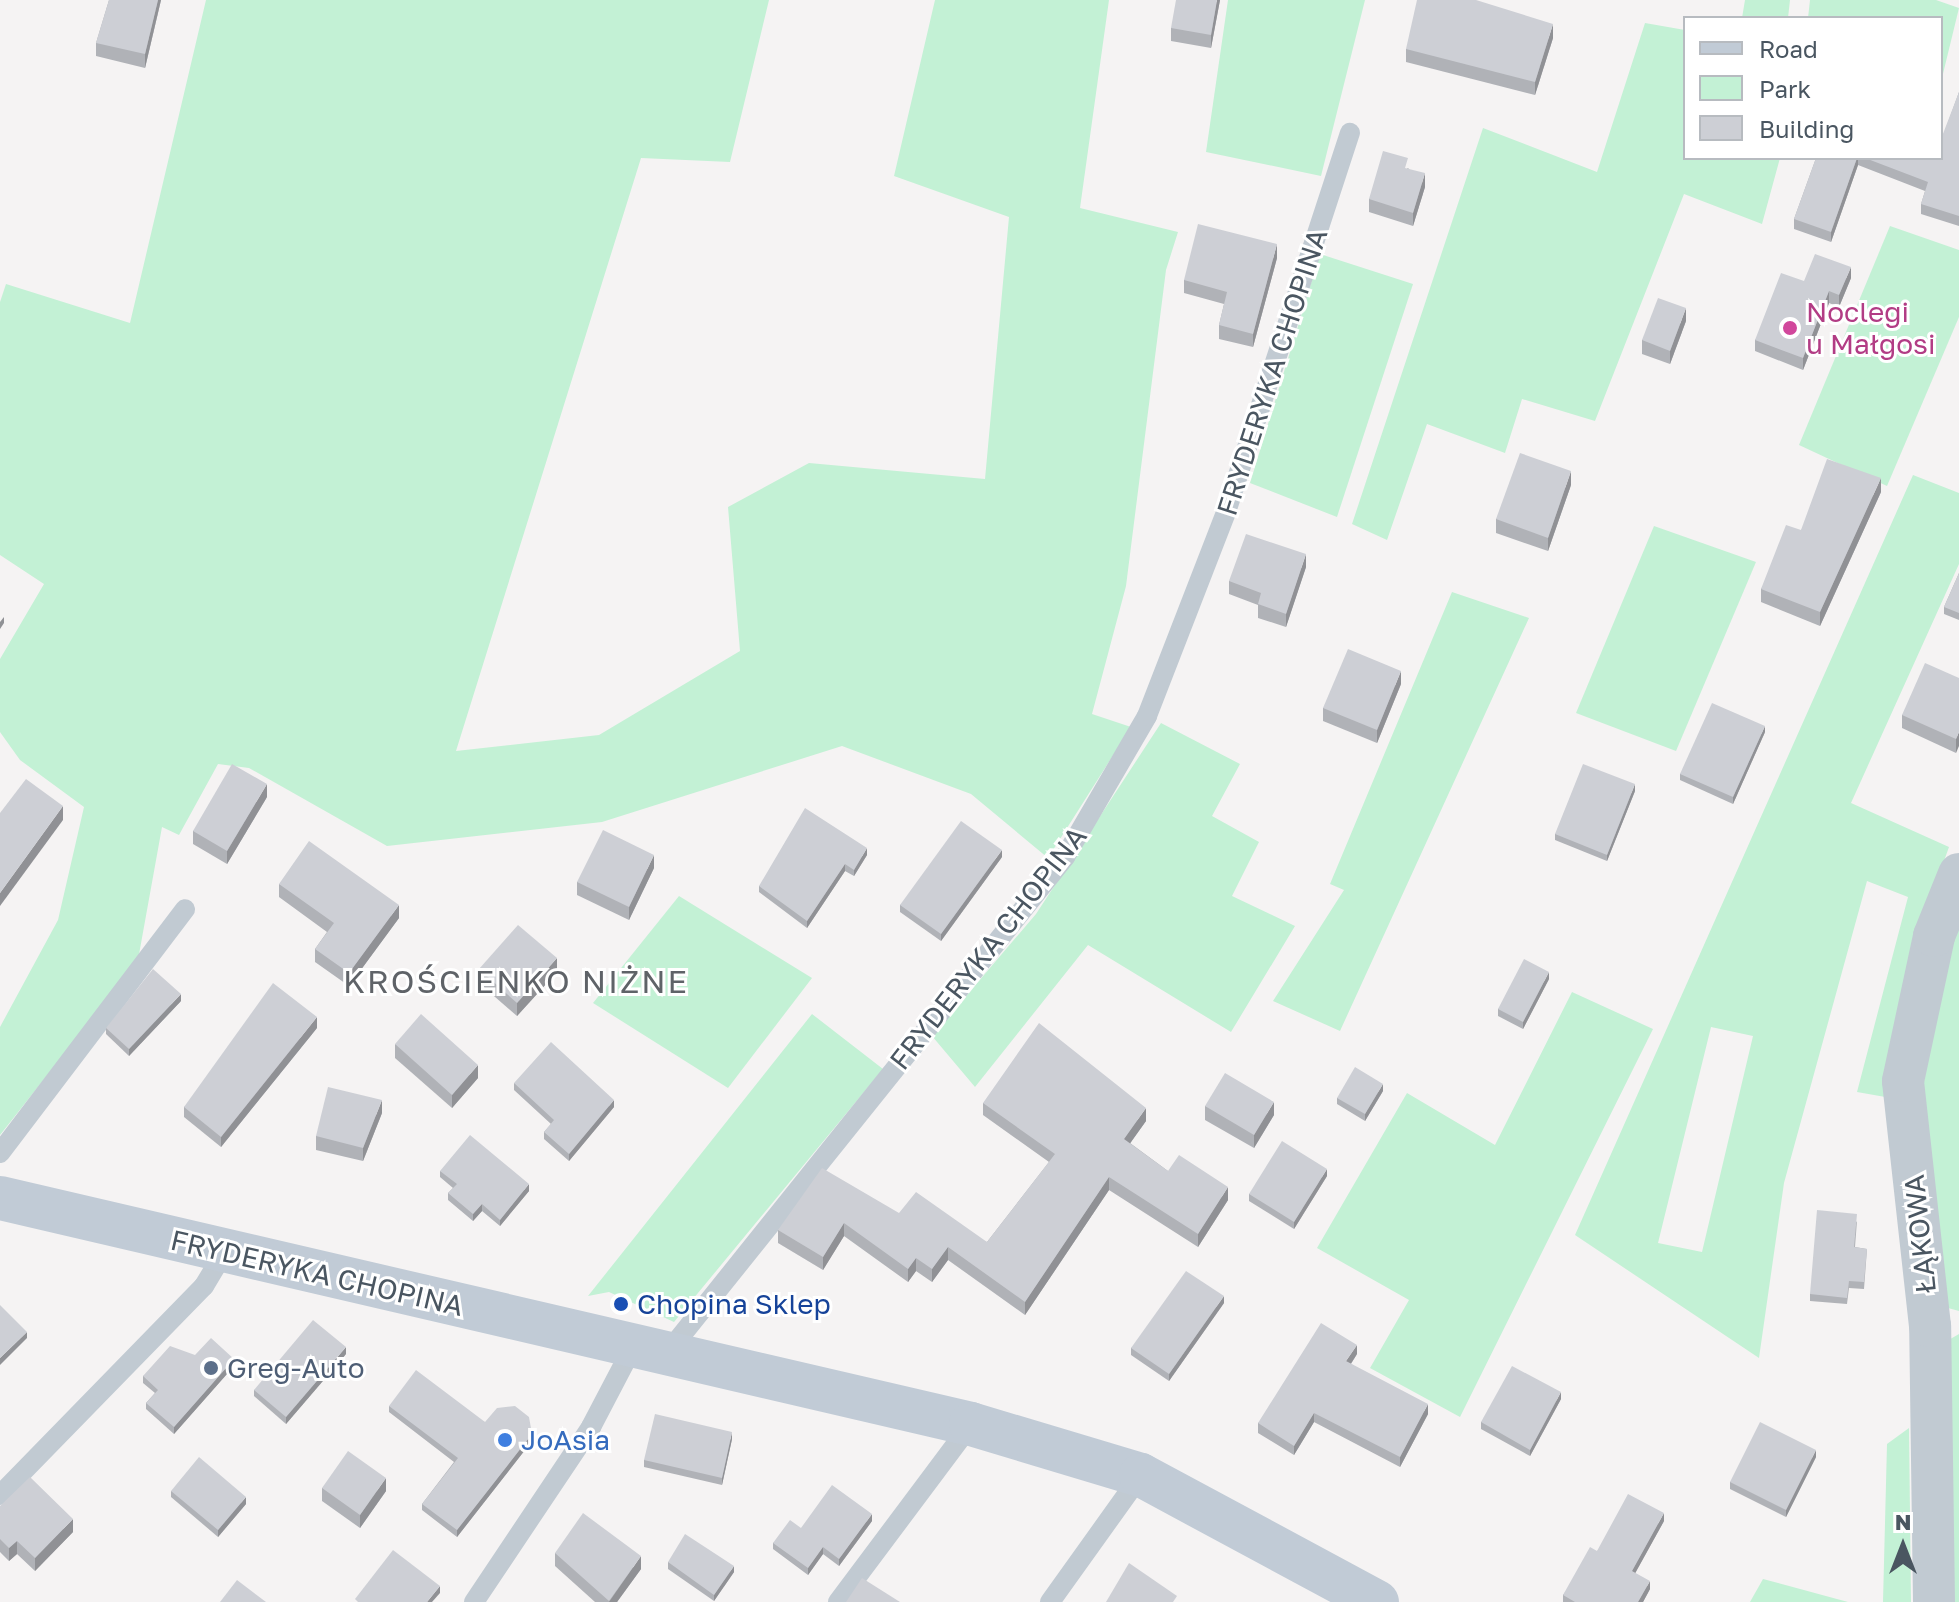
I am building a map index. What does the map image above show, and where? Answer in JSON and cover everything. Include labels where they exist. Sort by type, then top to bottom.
[{"type":"street","name":"ŁĄKOWA","points":[[1934,1602],[1930,1326],[1903,1081],[1934,936],[1959,874]]},
{"type":"street","name":"FRYDERYKA CHOPINA","points":[[0,1198],[224,1253],[651,1347],[971,1424],[1141,1475],[1357,1597]]},
{"type":"lane","name":"FRYDERYKA CHOPINA","points":[[474,1602],[591,1427],[651,1347],[1065,857],[1147,716],[1226,512],[1350,133]]},
{"type":"lane","points":[[0,1153],[185,909]]},
{"type":"lane","points":[[0,1495],[195,1296],[224,1253]]},
{"type":"lane","points":[[838,1602],[971,1424]]},
{"type":"lane","points":[[1050,1602],[1141,1475]]},
{"type":"green space","points":[[206,0],[769,0],[730,162],[641,158],[456,751],[599,735],[740,651],[728,507],[809,463],[985,479],[1009,217],[894,176],[935,0],[1109,0],[1080,208],[1178,232],[1166,270],[1126,586],[1092,714],[1131,727],[1048,858],[971,794],[842,746],[602,822],[387,846],[249,768],[218,764],[179,835],[162,827],[138,960],[0,1135],[0,1027],[58,920],[84,807],[20,760],[0,732],[0,659],[44,584],[0,555],[0,302],[6,284],[130,323]]},
{"type":"green space","points":[[1228,0],[1365,0],[1321,176],[1206,152]]},
{"type":"green space","points":[[1745,0],[1790,0],[1788,16],[1742,16]]},
{"type":"green space","points":[[1810,0],[1936,0],[1959,8],[1943,74],[1943,16],[1808,16]]},
{"type":"green space","points":[[1645,23],[1683,30],[1683,160],[1779,160],[1762,224],[1684,194],[1595,421],[1522,399],[1505,453],[1427,424],[1387,540],[1352,524],[1483,128],[1597,172]]},
{"type":"green space","points":[[1890,226],[1959,250],[1959,317],[1887,486],[1799,445]]},
{"type":"green space","points":[[1320,254],[1413,284],[1337,517],[1250,483]]},
{"type":"green space","points":[[1913,475],[1959,493],[1959,564],[1851,803],[1949,847],[1913,947],[1891,1098],[1857,1092],[1908,897],[1867,881],[1784,1183],[1759,1358],[1575,1235]],"holes":[[[1711,1027],[1753,1036],[1702,1252],[1658,1243]]]},
{"type":"green space","points":[[1654,526],[1756,562],[1676,751],[1576,713]]},
{"type":"green space","points":[[1452,592],[1529,618],[1340,1031],[1273,1001],[1344,890],[1330,884]]},
{"type":"green space","points":[[1161,723],[1240,764],[1212,816],[1259,842],[1232,896],[1295,926],[1231,1032],[1088,945],[975,1087],[932,1036],[1036,914]]},
{"type":"green space","points":[[679,896],[812,978],[728,1088],[593,1003]]},
{"type":"green space","points":[[1959,907],[1959,1311],[1937,1305],[1923,1094],[1932,984]]},
{"type":"green space","points":[[1572,992],[1653,1029],[1460,1417],[1370,1368],[1409,1300],[1317,1248],[1407,1093],[1495,1145]]},
{"type":"green space","points":[[812,1014],[883,1069],[674,1322],[609,1292],[588,1296]]},
{"type":"green space","points":[[1959,1334],[1959,1602],[1947,1602],[1940,1345]]},
{"type":"green space","points":[[1909,1428],[1911,1602],[1883,1602],[1887,1444]]},
{"type":"green space","points":[[1763,1579],[1848,1602],[1750,1602]]},
{"type":"building","points":[[109,0],[158,0],[145,54],[96,43]]},
{"type":"building","points":[[1176,0],[1217,0],[1211,35],[1171,28]]},
{"type":"building","points":[[1417,0],[1476,0],[1553,24],[1535,82],[1406,49]]},
{"type":"building","points":[[1959,92],[1959,216],[1921,204],[1928,182],[1870,160],[1943,160],[1943,134]]},
{"type":"building","points":[[1383,151],[1408,158],[1405,168],[1425,173],[1413,213],[1369,199]]},
{"type":"building","points":[[1815,160],[1856,160],[1831,232],[1794,219]]},
{"type":"building","points":[[1198,224],[1277,244],[1253,334],[1219,325],[1227,292],[1184,280]]},
{"type":"building","points":[[1815,254],[1851,267],[1839,295],[1829,291],[1803,358],[1755,340],[1781,273],[1804,281]]},
{"type":"building","points":[[1658,298],[1686,308],[1670,351],[1642,340]]},
{"type":"building","points":[[1520,453],[1571,471],[1548,538],[1496,519]]},
{"type":"building","points":[[1827,459],[1881,478],[1820,612],[1761,589],[1786,525],[1801,530]]},
{"type":"building","points":[[1246,534],[1306,554],[1286,614],[1258,604],[1261,593],[1229,581]]},
{"type":"building","points":[[1959,573],[1959,613],[1944,607]]},
{"type":"building","points":[[1348,649],[1401,671],[1377,730],[1323,708]]},
{"type":"building","points":[[1925,663],[1959,678],[1959,732],[1956,739],[1902,715]]},
{"type":"building","points":[[1712,703],[1765,726],[1733,797],[1680,774]]},
{"type":"building","points":[[232,764],[267,784],[227,851],[193,831]]},
{"type":"building","points":[[1583,764],[1635,784],[1607,855],[1555,834]]},
{"type":"building","points":[[26,779],[63,806],[0,893],[0,813]]},
{"type":"building","points":[[805,808],[867,848],[854,870],[845,864],[807,921],[759,886]]},
{"type":"building","points":[[961,821],[1002,850],[941,934],[900,905]]},
{"type":"building","points":[[603,830],[654,855],[629,907],[577,882]]},
{"type":"building","points":[[309,841],[399,905],[349,973],[315,949],[334,923],[279,884]]},
{"type":"building","points":[[518,925],[557,958],[517,1003],[479,969]]},
{"type":"building","points":[[1524,959],[1549,972],[1523,1022],[1498,1009]]},
{"type":"building","points":[[153,969],[181,994],[129,1049],[106,1028]]},
{"type":"building","points":[[273,983],[317,1017],[221,1137],[184,1107]]},
{"type":"building","points":[[421,1014],[478,1065],[452,1095],[395,1044]]},
{"type":"building","points":[[1039,1023],[1146,1108],[1124,1139],[1168,1171],[1179,1155],[1228,1187],[1198,1234],[1109,1177],[1025,1302],[948,1247],[932,1269],[916,1258],[908,1269],[844,1223],[823,1257],[778,1230],[822,1168],[899,1213],[916,1192],[987,1242],[1055,1154],[983,1103]]},
{"type":"building","points":[[551,1042],[614,1100],[569,1154],[544,1132],[554,1120],[514,1083]]},
{"type":"building","points":[[1355,1067],[1383,1084],[1365,1114],[1337,1098]]},
{"type":"building","points":[[1225,1073],[1274,1102],[1254,1135],[1205,1106]]},
{"type":"building","points":[[328,1087],[382,1100],[363,1148],[316,1136]]},
{"type":"building","points":[[470,1135],[529,1184],[500,1220],[482,1204],[473,1214],[448,1193],[457,1184],[440,1171]]},
{"type":"building","points":[[1282,1141],[1327,1169],[1294,1222],[1249,1194]]},
{"type":"building","points":[[1817,1210],[1857,1214],[1854,1247],[1867,1249],[1864,1282],[1849,1281],[1847,1298],[1810,1294]]},
{"type":"building","points":[[1186,1271],[1224,1296],[1169,1374],[1131,1348]]},
{"type":"building","points":[[0,1305],[27,1332],[0,1358]]},
{"type":"building","points":[[313,1320],[346,1347],[286,1417],[254,1390]]},
{"type":"building","points":[[1321,1323],[1357,1345],[1346,1361],[1428,1404],[1400,1457],[1314,1413],[1294,1446],[1258,1423]]},
{"type":"building","points":[[211,1338],[234,1359],[174,1427],[146,1403],[158,1390],[143,1376],[170,1346],[195,1355]]},
{"type":"building","points":[[1512,1366],[1561,1392],[1530,1450],[1481,1422]]},
{"type":"building","points":[[416,1370],[485,1422],[497,1408],[515,1406],[529,1417],[532,1434],[457,1530],[422,1504],[458,1458],[389,1406]]},
{"type":"building","points":[[655,1414],[732,1432],[722,1478],[644,1460]]},
{"type":"building","points":[[1760,1422],[1816,1450],[1786,1510],[1730,1482]]},
{"type":"building","points":[[348,1451],[386,1478],[360,1515],[322,1488]]},
{"type":"building","points":[[199,1457],[246,1497],[218,1530],[171,1491]]},
{"type":"building","points":[[30,1477],[73,1519],[35,1558],[17,1541],[9,1548],[0,1539],[0,1506]]},
{"type":"building","points":[[832,1485],[872,1514],[839,1559],[823,1547],[808,1568],[773,1543],[790,1520],[801,1528]]},
{"type":"building","points":[[1628,1494],[1664,1513],[1632,1571],[1650,1581],[1638,1602],[1575,1602],[1563,1595],[1590,1547],[1597,1551]]},
{"type":"building","points":[[583,1513],[641,1556],[609,1601],[555,1553]]},
{"type":"building","points":[[685,1534],[734,1566],[714,1595],[668,1562]]},
{"type":"building","points":[[393,1550],[440,1586],[427,1602],[358,1602],[355,1599]]},
{"type":"building","points":[[1129,1563],[1177,1596],[1173,1602],[1106,1602]]},
{"type":"building","points":[[862,1578],[900,1602],[846,1602]]},
{"type":"building","points":[[237,1580],[266,1602],[220,1602]]},
{"type":"place","name":"Noclegi u Małgosi","points":[[1790,328]]},
{"type":"place","name":"Chopina Sklep","points":[[621,1304]]},
{"type":"place","name":"Greg-Auto","points":[[211,1368]]},
{"type":"place","name":"JoAsia","points":[[505,1440]]},
{"type":"district","name":"KROŚCIENKO NIŻNE","points":[[516,981]]}]
